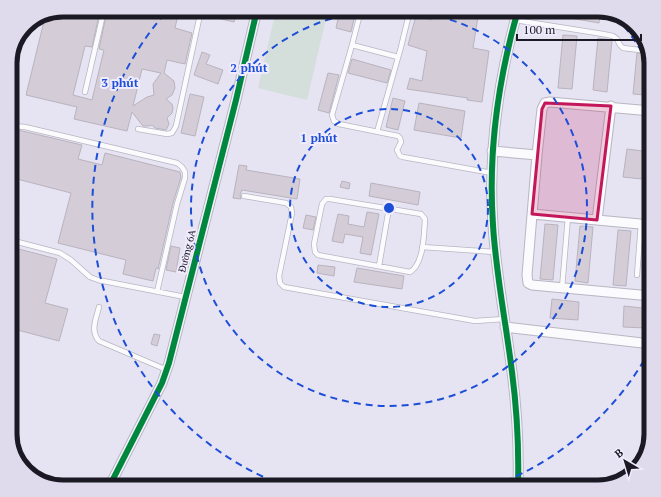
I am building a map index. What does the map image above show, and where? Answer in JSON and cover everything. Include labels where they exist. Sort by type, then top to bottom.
[{"type":"street","name":"Đường 6A","points":[[113,480],[162,383],[167,370],[236,100],[255,17]]},
{"type":"street","points":[[516,17],[509,42],[495,126],[492,151],[492,173],[495,252],[513,380],[518,480]]},
{"type":"street","points":[[644,109],[550,102],[545,103],[542,109],[537,155],[527,275],[528,283],[532,285],[644,295]]},
{"type":"street","points":[[598,220],[611,106]]},
{"type":"street","points":[[492,151],[537,155]]},
{"type":"street","points":[[532,214],[644,224]]},
{"type":"street","points":[[504,323],[644,343]]},
{"type":"lane","points":[[85,92],[102,17]]},
{"type":"lane","points":[[138,129],[167,134],[172,133],[176,126],[199,17]]},
{"type":"lane","points":[[358,17],[332,115],[334,121],[339,124],[398,136],[401,142],[397,150],[400,156],[403,157],[492,173]]},
{"type":"lane","points":[[377,132],[408,17]]},
{"type":"lane","points":[[515,20],[613,36],[623,48],[642,50]]},
{"type":"lane","points":[[352,45],[398,57]]},
{"type":"lane","points":[[17,126],[177,163],[182,167],[185,172],[185,178],[177,204],[158,292]]},
{"type":"lane","points":[[244,196],[286,202],[291,207],[292,213],[279,276],[280,283],[284,287],[475,321],[504,323]]},
{"type":"lane","points":[[326,199],[388,208],[421,214],[425,218],[422,247],[418,264],[415,269],[410,272],[318,255],[315,252],[314,244],[322,204],[326,199]]},
{"type":"lane","points":[[379,266],[388,208]]},
{"type":"lane","points":[[562,288],[568,217]]},
{"type":"lane","points":[[637,275],[641,224]]},
{"type":"lane","points":[[17,242],[60,253],[71,260],[90,277],[98,280],[185,297]]},
{"type":"lane","points":[[422,247],[495,252]]},
{"type":"lane","points":[[99,307],[93,329],[95,337],[99,342],[167,370]]},
{"type":"highlighted area","points":[[545,103],[611,106],[597,220],[532,214],[542,109]]},
{"type":"shaded area","points":[[274,17],[326,17],[307,100],[258,88]]},
{"type":"building","points":[[57,17],[99,17],[92,47],[85,46],[73,95],[92,100],[104,50],[99,49],[106,17],[177,17],[175,28],[192,33],[185,64],[167,60],[164,73],[174,81],[175,88],[172,95],[166,99],[172,104],[173,108],[172,113],[167,118],[169,124],[166,130],[155,128],[152,125],[143,126],[132,112],[127,131],[74,119],[77,107],[26,95],[44,21],[48,19]],"holes":[[[142,69],[161,73],[153,84],[154,95],[147,97],[133,106]]]},
{"type":"building","points":[[212,17],[235,17],[234,22]]},
{"type":"building","points":[[338,17],[354,17],[351,32],[336,28]]},
{"type":"building","points":[[416,17],[432,20],[432,17],[478,17],[473,48],[489,51],[482,102],[467,100],[468,98],[407,89],[410,78],[422,81],[427,51],[408,45]]},
{"type":"building","points":[[570,17],[600,17],[599,23]]},
{"type":"building","points":[[563,35],[577,36],[572,89],[558,88]]},
{"type":"building","points":[[598,38],[612,40],[607,92],[593,90]]},
{"type":"building","points":[[202,52],[210,55],[206,64],[223,70],[218,84],[194,75]]},
{"type":"building","points":[[637,53],[643,54],[644,95],[633,94]]},
{"type":"building","points":[[352,59],[391,70],[387,83],[348,73]]},
{"type":"building","points":[[328,73],[339,75],[329,113],[318,110]]},
{"type":"building","points":[[190,94],[204,97],[195,136],[181,133]]},
{"type":"building","points":[[393,98],[405,101],[398,130],[386,127]]},
{"type":"building","points":[[419,103],[465,111],[461,138],[414,130]]},
{"type":"building","points":[[18,130],[82,145],[78,159],[102,165],[105,153],[180,172],[181,177],[173,203],[158,269],[156,268],[153,281],[123,274],[126,260],[58,243],[71,193],[17,179]]},
{"type":"building","points":[[627,149],[644,151],[644,179],[623,177]]},
{"type":"building","points":[[239,165],[247,166],[246,170],[300,179],[297,199],[242,190],[240,195],[241,199],[233,198]]},
{"type":"building","points":[[342,181],[350,183],[349,189],[340,187]]},
{"type":"building","points":[[371,183],[420,192],[418,205],[369,196]]},
{"type":"building","points":[[367,212],[379,214],[371,255],[360,253],[363,237],[345,234],[343,243],[332,241],[338,214],[349,216],[348,224],[364,227]]},
{"type":"building","points":[[306,215],[316,217],[313,230],[303,228]]},
{"type":"building","points":[[545,224],[558,225],[553,280],[540,279]]},
{"type":"building","points":[[580,226],[593,227],[588,283],[575,281]]},
{"type":"building","points":[[618,230],[631,231],[626,286],[613,285]]},
{"type":"building","points":[[171,246],[180,248],[176,272],[166,270]]},
{"type":"building","points":[[17,249],[57,259],[45,303],[68,309],[59,341],[17,330]]},
{"type":"building","points":[[318,265],[335,267],[334,276],[317,273]]},
{"type":"building","points":[[357,268],[404,276],[402,289],[354,282]]},
{"type":"building","points":[[552,299],[579,302],[578,320],[550,318]]},
{"type":"building","points":[[624,306],[644,308],[644,328],[623,327]]},
{"type":"building","points":[[154,334],[160,335],[157,346],[151,344]]},
{"type":"cycle path","points":[[113,480],[162,383],[169,363],[236,100],[255,17]]},
{"type":"cycle path","points":[[516,17],[505,63],[496,117],[493,144],[492,198],[496,262],[510,354],[515,401],[518,444],[518,480]]}]
